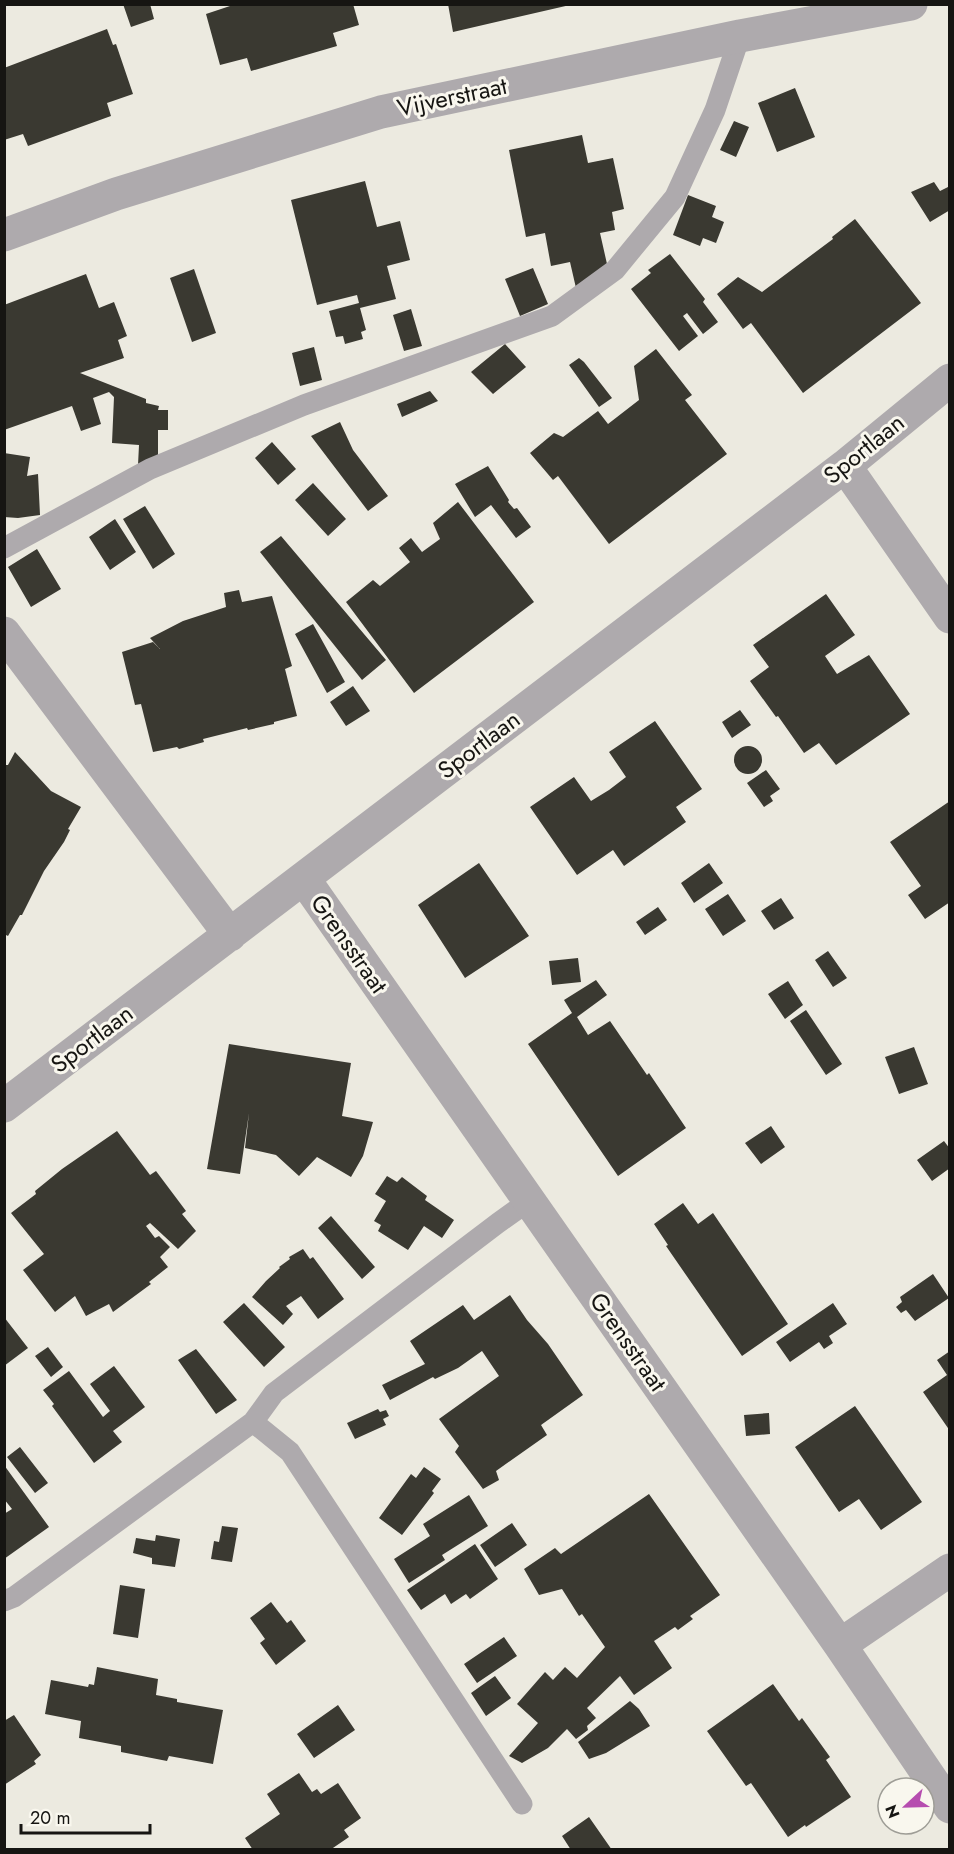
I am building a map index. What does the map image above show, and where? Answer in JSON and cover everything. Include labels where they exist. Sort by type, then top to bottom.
[{"type":"street","name":"Vijverstraat","points":[[4,235],[116,194],[381,112],[740,36],[911,4]]},
{"type":"street","name":"Sportlaan","points":[[4,1106],[845,466],[950,380]]},
{"type":"street","points":[[845,466],[950,617]]},
{"type":"street","points":[[4,633],[230,935]]},
{"type":"street","name":"Grensstraat","points":[[304,879],[840,1645],[950,1807]]},
{"type":"street","points":[[840,1645],[950,1570]]},
{"type":"lane","points":[[4,548],[150,469],[304,405],[552,316],[615,270],[675,198],[715,110],[740,36]]},
{"type":"lane","points":[[4,1601],[14,1597],[253,1422],[274,1393],[498,1222],[529,1201]]},
{"type":"lane","points":[[253,1422],[290,1452],[522,1804]]},
{"type":"building","points":[[123,4],[150,4],[154,19],[131,27]]},
{"type":"building","points":[[230,4],[353,4],[359,25],[333,33],[337,46],[251,71],[247,58],[220,65],[206,14],[230,6]]},
{"type":"building","points":[[448,4],[570,4],[570,5],[453,32]]},
{"type":"building","points":[[107,29],[113,45],[116,44],[133,94],[107,103],[111,116],[28,146],[23,134],[4,140],[4,68]]},
{"type":"building","points":[[795,88],[815,137],[777,152],[758,103]]},
{"type":"building","points":[[734,121],[749,127],[736,157],[720,150]]},
{"type":"building","points":[[582,135],[588,163],[613,158],[624,209],[612,212],[615,230],[600,233],[607,264],[576,288],[570,262],[551,266],[545,233],[526,237],[509,150]]},
{"type":"building","points":[[365,181],[377,227],[400,221],[410,260],[387,266],[396,299],[360,308],[366,330],[361,332],[363,339],[345,344],[343,336],[336,337],[329,311],[359,303],[357,295],[317,305],[291,200]]},
{"type":"building","points":[[934,182],[940,191],[950,186],[950,210],[930,222],[911,192]]},
{"type":"building","points":[[688,195],[716,206],[712,217],[724,222],[716,243],[703,238],[700,246],[673,235]]},
{"type":"building","points":[[855,219],[921,303],[803,393],[751,323],[743,329],[717,294],[738,277],[762,292],[833,239],[832,237]]},
{"type":"building","points":[[670,254],[705,299],[703,302],[718,322],[703,334],[687,313],[683,316],[698,336],[679,351],[631,289],[651,273],[648,270]]},
{"type":"building","points":[[533,268],[548,304],[520,316],[505,279]]},
{"type":"building","points":[[194,269],[216,333],[192,342],[170,278]]},
{"type":"building","points":[[86,274],[99,308],[114,302],[127,336],[118,340],[124,358],[80,373],[146,399],[146,403],[159,406],[158,410],[168,410],[168,430],[158,430],[158,457],[138,465],[139,445],[112,443],[114,397],[109,392],[93,398],[101,424],[81,431],[72,406],[4,430],[4,305]]},
{"type":"building","points":[[411,309],[422,346],[404,351],[393,315]]},
{"type":"building","points":[[505,344],[526,367],[493,394],[471,372]]},
{"type":"building","points":[[314,347],[322,380],[300,386],[292,353]]},
{"type":"building","points":[[656,349],[692,395],[685,400],[727,454],[609,544],[558,476],[553,480],[530,453],[554,433],[563,437],[598,411],[608,424],[639,400],[634,366]]},
{"type":"building","points":[[579,358],[612,398],[599,407],[569,365]]},
{"type":"building","points":[[430,391],[438,401],[402,417],[397,404]]},
{"type":"building","points":[[340,422],[353,450],[388,496],[368,511],[311,436]]},
{"type":"building","points":[[272,442],[296,469],[278,485],[255,458]]},
{"type":"building","points":[[4,453],[30,457],[27,476],[38,474],[40,515],[4,517]]},
{"type":"building","points":[[488,466],[509,500],[508,502],[514,509],[517,508],[531,527],[516,538],[491,505],[475,517],[455,484]]},
{"type":"building","points":[[313,483],[346,519],[328,536],[295,500]]},
{"type":"building","points":[[458,502],[534,602],[414,693],[346,602],[373,580],[380,586],[410,562],[399,548],[411,538],[422,552],[440,539],[433,523]]},
{"type":"building","points":[[145,506],[175,554],[153,569],[123,519]]},
{"type":"building","points":[[115,519],[136,552],[110,570],[89,537]]},
{"type":"building","points":[[281,536],[386,660],[362,680],[260,552]]},
{"type":"building","points":[[37,549],[61,589],[31,607],[8,567]]},
{"type":"building","points":[[239,590],[242,602],[272,596],[292,666],[285,669],[297,716],[274,722],[274,724],[203,739],[204,742],[179,749],[177,747],[153,752],[141,704],[135,705],[122,652],[153,642],[160,649],[150,638],[183,621],[226,607],[224,593]]},
{"type":"building","points":[[826,594],[855,635],[825,656],[837,674],[869,655],[910,714],[836,765],[819,743],[804,753],[750,681],[769,667],[753,645]]},
{"type":"building","points":[[313,624],[345,682],[327,693],[295,634]]},
{"type":"building","points":[[353,686],[370,711],[346,726],[330,702]]},
{"type":"building","points":[[740,710],[751,725],[732,738],[722,722]]},
{"type":"building","points":[[655,721],[702,789],[676,807],[686,822],[624,866],[613,850],[577,875],[530,807],[574,777],[591,801],[609,790],[626,777],[609,752]]},
{"type":"building","points":[[748,746],[758,750],[762,760],[758,770],[748,774],[738,770],[734,760],[738,750]]},
{"type":"building","points":[[15,752],[51,791],[81,807],[68,829],[70,830],[64,842],[44,871],[22,915],[8,936],[4,934],[4,767],[8,765]]},
{"type":"building","points":[[766,770],[780,789],[770,796],[773,801],[764,807],[747,783]]},
{"type":"building","points":[[950,801],[950,902],[925,919],[908,895],[921,886],[890,842]]},
{"type":"building","points":[[479,863],[529,936],[465,978],[418,905]]},
{"type":"building","points":[[709,863],[723,883],[694,903],[681,883]]},
{"type":"building","points":[[728,894],[746,921],[723,936],[705,909]]},
{"type":"building","points":[[781,898],[794,918],[774,930],[761,911]]},
{"type":"building","points":[[658,907],[667,920],[645,935],[636,922]]},
{"type":"building","points":[[828,951],[847,978],[833,987],[815,960]]},
{"type":"building","points":[[578,958],[581,982],[552,985],[549,961]]},
{"type":"building","points":[[596,980],[607,995],[577,1017],[588,1035],[610,1021],[686,1128],[618,1176],[528,1044],[572,1013],[564,1000]]},
{"type":"building","points":[[788,981],[803,1005],[785,1019],[768,994]]},
{"type":"building","points":[[806,1010],[842,1064],[826,1075],[790,1021]]},
{"type":"building","points":[[229,1044],[351,1063],[342,1116],[373,1122],[363,1156],[351,1177],[317,1157],[299,1176],[276,1155],[245,1148],[249,1113],[240,1174],[207,1169]]},
{"type":"building","points":[[914,1047],[928,1084],[899,1094],[885,1057]]},
{"type":"building","points":[[771,1126],[785,1147],[761,1164],[745,1143]]},
{"type":"building","points":[[117,1131],[150,1175],[156,1171],[186,1211],[182,1214],[196,1231],[178,1249],[150,1223],[146,1226],[155,1238],[159,1236],[170,1247],[160,1257],[168,1267],[149,1282],[151,1284],[113,1312],[109,1304],[86,1316],[75,1296],[55,1312],[23,1270],[44,1254],[11,1213],[36,1194],[35,1191],[62,1169]]},
{"type":"building","points":[[944,1141],[950,1149],[950,1168],[932,1181],[917,1160]]},
{"type":"building","points":[[387,1176],[397,1182],[402,1177],[427,1196],[425,1200],[454,1220],[442,1238],[424,1226],[408,1250],[378,1231],[381,1225],[374,1221],[386,1201],[375,1194]]},
{"type":"building","points":[[683,1203],[698,1224],[713,1213],[788,1324],[742,1356],[666,1246],[668,1245],[654,1224]]},
{"type":"building","points":[[331,1216],[375,1267],[362,1279],[318,1228]]},
{"type":"building","points":[[303,1249],[310,1259],[313,1257],[344,1299],[318,1319],[301,1296],[286,1306],[293,1314],[283,1325],[252,1297],[279,1267],[290,1259],[289,1257]]},
{"type":"building","points":[[933,1274],[949,1298],[915,1321],[906,1310],[901,1313],[896,1307],[902,1302],[900,1297]]},
{"type":"building","points":[[510,1295],[527,1320],[548,1344],[583,1395],[541,1425],[547,1435],[496,1471],[499,1480],[483,1489],[455,1452],[459,1446],[439,1419],[499,1376],[482,1351],[458,1368],[435,1379],[433,1377],[390,1400],[382,1385],[425,1364],[410,1341],[463,1305],[474,1320]]},
{"type":"building","points":[[244,1303],[285,1347],[264,1367],[223,1322]]},
{"type":"building","points":[[833,1303],[847,1324],[829,1336],[833,1343],[824,1349],[819,1342],[790,1362],[776,1342]]},
{"type":"building","points":[[4,1317],[28,1348],[4,1366]]},
{"type":"building","points":[[48,1347],[63,1367],[51,1377],[35,1356]]},
{"type":"building","points":[[196,1349],[237,1400],[216,1414],[178,1360]]},
{"type":"building","points":[[950,1351],[950,1431],[923,1392],[947,1375],[937,1360]]},
{"type":"building","points":[[114,1366],[145,1407],[113,1431],[122,1442],[94,1463],[43,1390],[69,1371],[103,1417],[110,1411],[90,1384]]},
{"type":"building","points":[[855,1406],[922,1502],[881,1530],[859,1499],[839,1512],[795,1447]]},
{"type":"building","points":[[378,1409],[380,1412],[386,1410],[389,1416],[383,1419],[386,1425],[355,1439],[347,1423]]},
{"type":"building","points":[[769,1413],[770,1434],[746,1436],[744,1415]]},
{"type":"building","points":[[20,1447],[48,1483],[35,1493],[7,1457]]},
{"type":"building","points":[[4,1465],[49,1527],[4,1559],[4,1514],[12,1509],[4,1499]]},
{"type":"building","points":[[424,1467],[441,1479],[432,1491],[434,1493],[402,1535],[379,1518],[411,1474],[416,1478]]},
{"type":"building","points":[[649,1494],[720,1595],[690,1616],[693,1619],[678,1630],[675,1627],[654,1641],[672,1668],[634,1695],[620,1676],[587,1708],[596,1718],[587,1726],[588,1730],[576,1739],[567,1729],[548,1748],[522,1763],[509,1756],[538,1723],[517,1704],[545,1672],[553,1680],[565,1667],[577,1678],[605,1647],[582,1614],[579,1616],[562,1589],[539,1595],[524,1569],[555,1548],[561,1554]]},
{"type":"building","points":[[469,1495],[488,1526],[442,1555],[445,1560],[409,1583],[394,1559],[430,1536],[423,1524]]},
{"type":"building","points":[[512,1523],[527,1545],[495,1567],[480,1545]]},
{"type":"building","points":[[222,1526],[238,1528],[232,1562],[211,1559],[214,1541],[219,1542]]},
{"type":"building","points":[[156,1535],[180,1539],[175,1567],[152,1564],[152,1558],[133,1553],[136,1538],[155,1541]]},
{"type":"building","points":[[475,1544],[498,1579],[470,1599],[466,1594],[451,1604],[445,1594],[421,1610],[407,1590]]},
{"type":"building","points":[[120,1585],[145,1589],[138,1638],[113,1634]]},
{"type":"building","points":[[271,1602],[287,1623],[291,1620],[306,1641],[276,1665],[260,1643],[265,1639],[250,1618]]},
{"type":"building","points":[[504,1637],[517,1656],[477,1683],[464,1664]]},
{"type":"building","points":[[97,1667],[158,1679],[156,1695],[177,1699],[177,1702],[223,1710],[213,1764],[169,1756],[167,1761],[121,1752],[121,1746],[79,1738],[81,1721],[45,1714],[51,1680],[88,1687],[89,1684],[94,1685]]},
{"type":"building","points":[[495,1676],[511,1698],[486,1716],[471,1693]]},
{"type":"building","points":[[773,1684],[799,1721],[802,1718],[830,1757],[826,1760],[851,1797],[788,1837],[751,1783],[746,1786],[707,1731]]},
{"type":"building","points":[[630,1701],[639,1709],[650,1726],[606,1753],[589,1759],[578,1742]]},
{"type":"building","points":[[338,1705],[355,1730],[314,1758],[297,1734]]},
{"type":"building","points":[[14,1715],[41,1755],[34,1761],[36,1764],[4,1785],[4,1721]]},
{"type":"building","points":[[299,1773],[312,1792],[317,1789],[321,1794],[338,1783],[361,1818],[344,1830],[349,1837],[330,1850],[253,1850],[245,1838],[280,1814],[267,1794]]},
{"type":"building","points":[[589,1817],[612,1850],[571,1850],[562,1836]]}]
